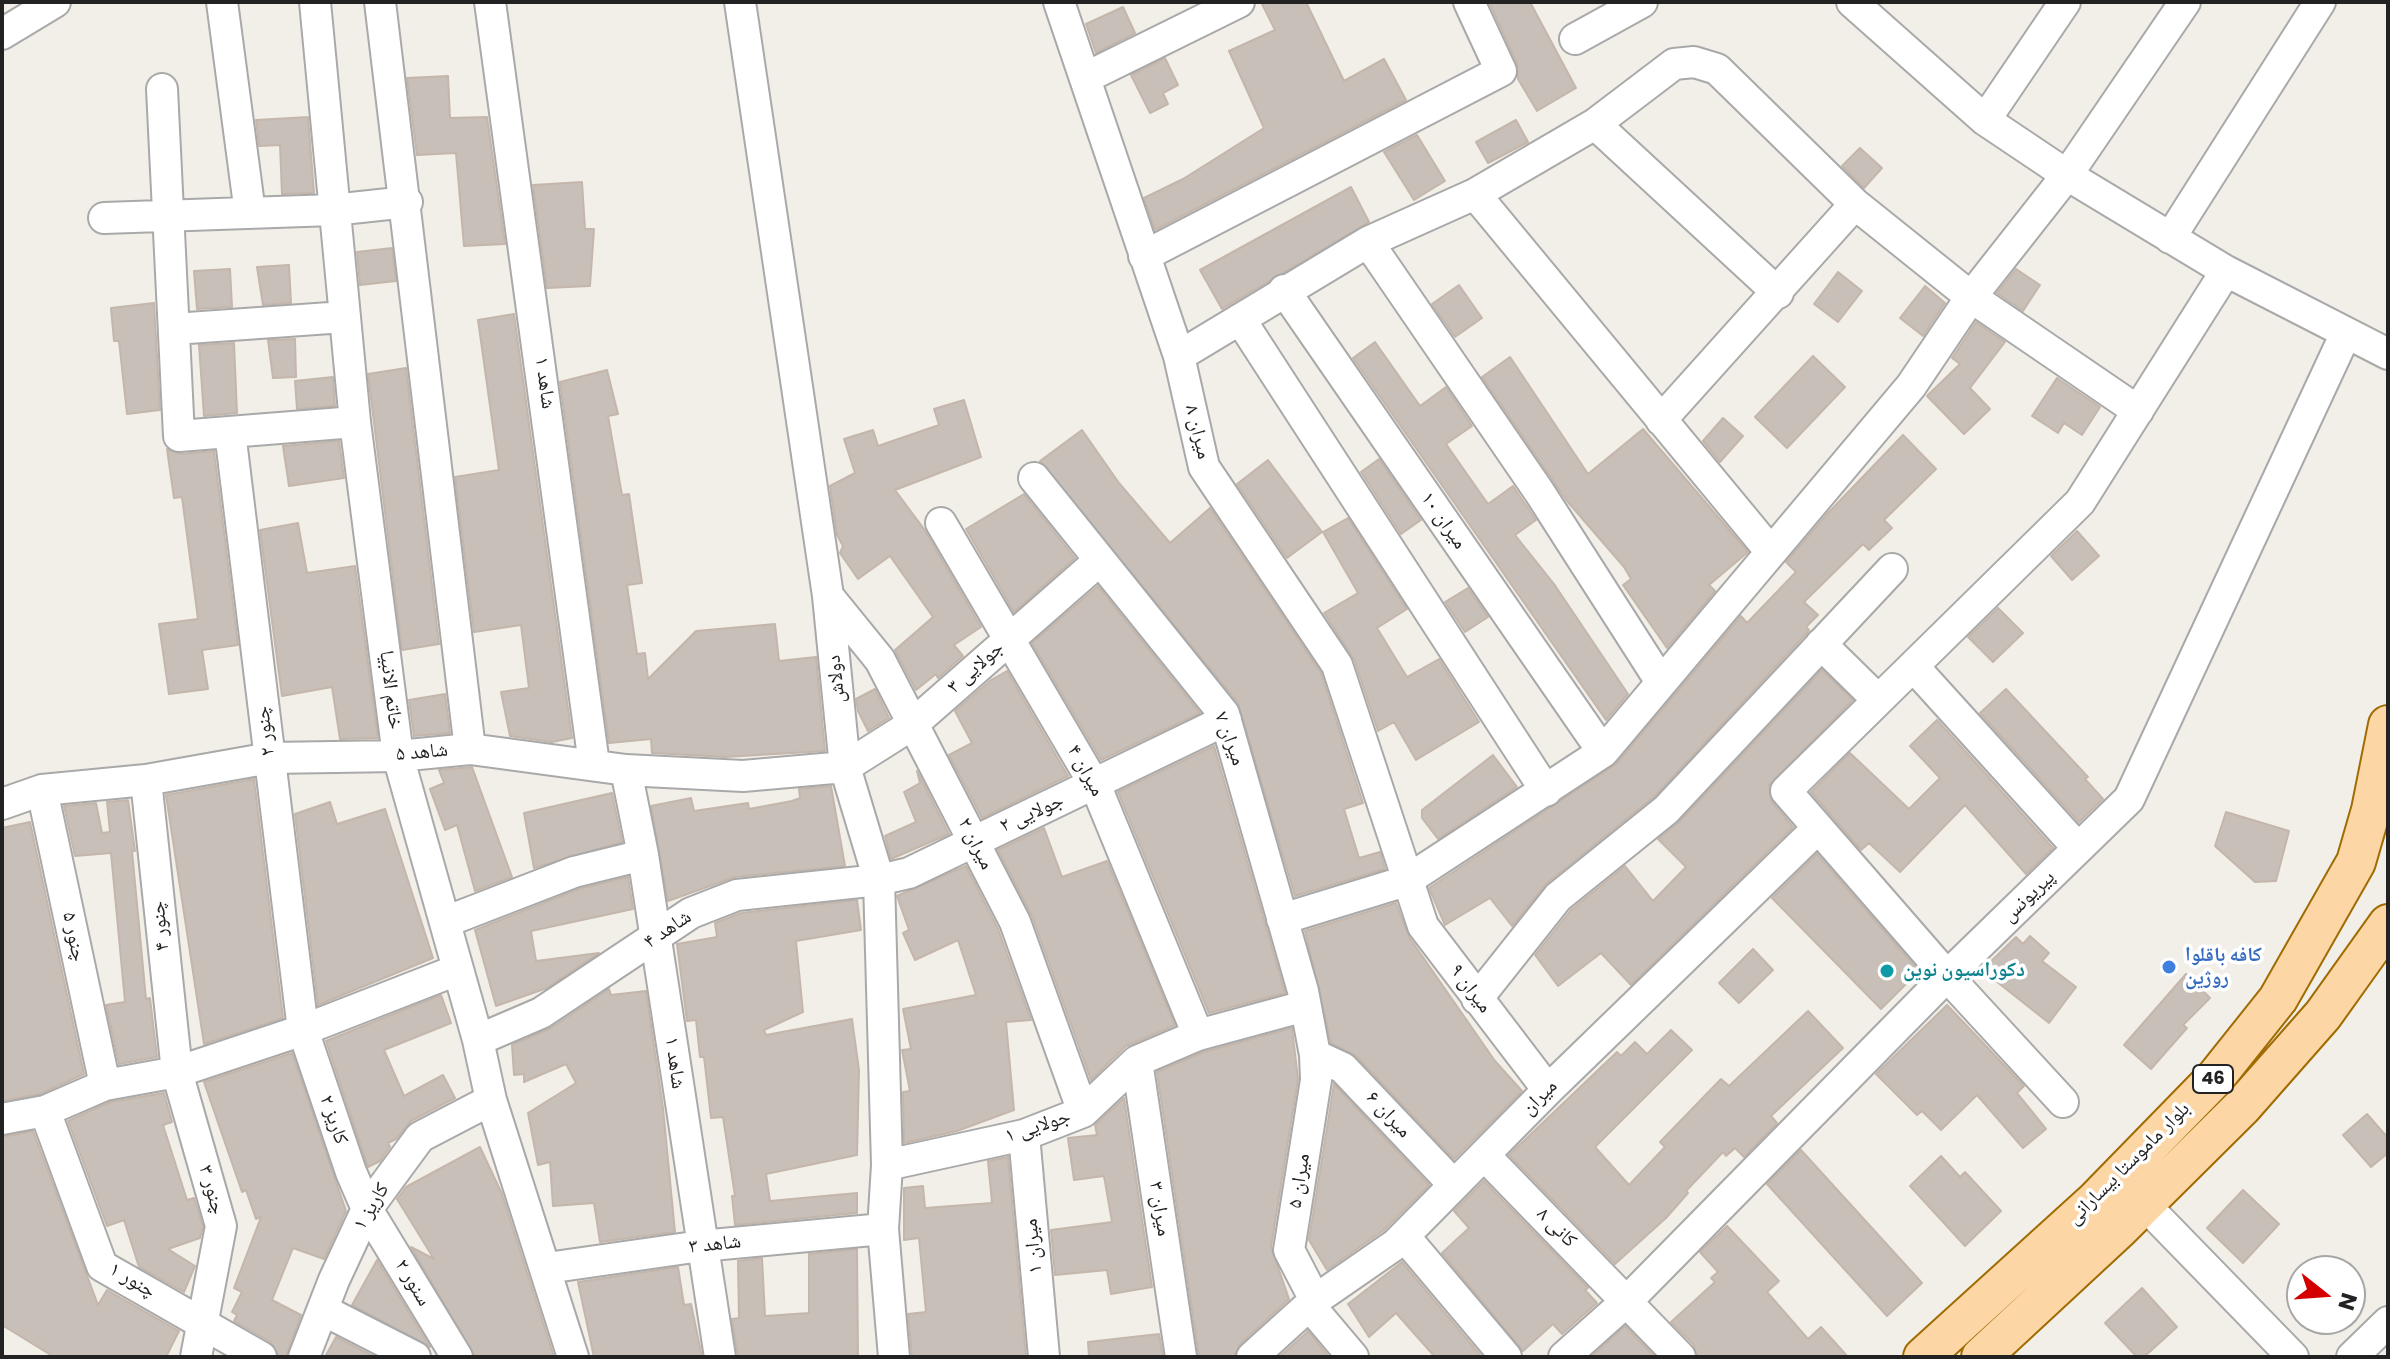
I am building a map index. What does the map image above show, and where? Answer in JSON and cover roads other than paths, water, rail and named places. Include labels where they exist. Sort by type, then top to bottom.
[{"type":"main road","name":"بلوار ماموستا بیسارانی","points":[[1923,1357],[2096,1200],[2215,1078],[2278,999],[2333,906],[2380,809],[2388,725]]},
{"type":"main road","name":"بلوار ماموستا بیسارانی","points":[[1981,1357],[2242,1107],[2323,1015],[2388,924]]},
{"type":"street","points":[[2,34],[55,2]]},
{"type":"street","points":[[222,2],[250,213]]},
{"type":"street","name":"خاتم الانبیا","points":[[315,2],[355,422],[398,756],[478,1040],[491,1100],[573,1357]]},
{"type":"street","points":[[380,2],[407,202],[470,749]]},
{"type":"street","name":"شاهد ۱","points":[[490,2],[594,764]]},
{"type":"street","name":"دولاش","points":[[740,2],[828,596],[845,767],[879,880],[887,1165],[883,1229],[894,1357]]},
{"type":"street","name":"میران ۸","points":[[1059,2],[1087,77],[1179,356],[1204,467],[1337,665],[1406,881]]},
{"type":"street","points":[[1087,77],[1239,2]]},
{"type":"street","points":[[1144,256],[1501,71],[1469,2]]},
{"type":"street","points":[[1575,39],[1642,2]]},
{"type":"street","points":[[1985,120],[2065,2]]},
{"type":"street","points":[[1282,919],[1406,881],[1603,752],[1911,386],[1971,297],[2067,175],[2185,2]]},
{"type":"street","points":[[2170,238],[2320,2]]},
{"type":"street","points":[[1862,5],[1985,120],[2067,175],[2226,271],[2388,354]]},
{"type":"street","points":[[1179,356],[1368,242],[1475,194],[1595,124],[1674,64],[1694,62],[1717,69],[1855,204],[1971,297],[2138,411]]},
{"type":"street","points":[[162,89],[179,436],[355,422]]},
{"type":"street","points":[[1595,124],[1778,293]]},
{"type":"street","points":[[1475,194],[1771,552]]},
{"type":"street","points":[[104,218],[333,210],[407,202]]},
{"type":"street","points":[[1661,420],[1855,204]]},
{"type":"street","points":[[1368,242],[1540,493],[1661,682]]},
{"type":"street","points":[[2063,1102],[1947,976],[1786,791],[2080,502],[2226,271]]},
{"type":"street","name":"میران ۱۰","points":[[1284,290],[1603,752]]},
{"type":"street","points":[[174,329],[344,317]]},
{"type":"street","points":[[1240,319],[1546,791]]},
{"type":"street","name":"پیریونس","points":[[1564,1357],[1628,1300],[1947,976],[2129,799],[2346,333]]},
{"type":"street","name":"چنور ۲","points":[[230,432],[303,1030]]},
{"type":"street","name":"میران ۷","points":[[1034,478],[1226,720],[1282,919],[1315,1055]]},
{"type":"street","name":"میران ۴","points":[[941,523],[1095,785],[1198,1035]]},
{"type":"street","name":"جولایی ۳","points":[[845,767],[913,724],[1100,560]]},
{"type":"street","points":[[1477,999],[1558,897],[1666,810],[1892,569]]},
{"type":"street","name":"میران ۲","points":[[828,596],[880,660],[1015,922],[1083,1112]]},
{"type":"street","points":[[1821,644],[1878,700]]},
{"type":"street","points":[[1913,666],[2078,848]]},
{"type":"street","name":"جولایی ۲","points":[[879,880],[909,873],[1226,720]]},
{"type":"street","name":"شاهد ۵","points":[[2,804],[42,790],[146,780],[270,758],[398,756],[470,749],[626,770],[743,776],[845,767]]},
{"type":"street","name":"شاهد ۱","points":[[626,770],[643,855],[720,1357]]},
{"type":"street","name":"چنور ۴","points":[[146,780],[177,1072]]},
{"type":"street","name":"چنور ۵","points":[[42,790],[105,1085]]},
{"type":"street","name":"میران","points":[[1252,1357],[1313,1303],[1404,1236],[1548,1090],[1818,828]]},
{"type":"street","points":[[445,922],[574,872],[643,855]]},
{"type":"street","name":"شاهد ۴","points":[[478,1040],[541,1013],[691,913],[737,895],[879,880]]},
{"type":"street","name":"میران ۹","points":[[1406,881],[1423,926],[1548,1090]]},
{"type":"street","points":[[2,1119],[45,1111],[105,1085],[177,1072],[303,1030],[457,970]]},
{"type":"street","name":"جولایی ۱","points":[[887,1165],[1024,1135],[1083,1112],[1137,1061],[1198,1035],[1305,1006]]},
{"type":"street","name":"کاریز ۲","points":[[303,1030],[351,1172],[367,1209]]},
{"type":"street","name":"میران ۶","points":[[1315,1055],[1343,1068],[1454,1185]]},
{"type":"street","name":"میران ۵","points":[[1315,1055],[1316,1080],[1289,1250],[1313,1303],[1353,1357]]},
{"type":"street","name":"میران ۳","points":[[1137,1061],[1181,1357]]},
{"type":"street","name":"چنور ۳","points":[[177,1072],[221,1226],[196,1357]]},
{"type":"street","name":"کاریز ۱","points":[[304,1357],[367,1209],[420,1137],[491,1100]]},
{"type":"street","name":"چنور ۱","points":[[45,1111],[102,1266],[261,1357]]},
{"type":"street","name":"میران ۱","points":[[1024,1135],[1044,1357]]},
{"type":"street","name":"کانی ۸","points":[[1484,1155],[1680,1357]]},
{"type":"street","points":[[2144,1204],[2293,1357]]},
{"type":"street","name":"سنور ۲","points":[[367,1209],[457,1357]]},
{"type":"street","name":"شاهد ۳","points":[[547,1268],[701,1246],[883,1229]]},
{"type":"street","points":[[1404,1236],[1506,1357]]},
{"type":"street","points":[[323,1310],[415,1357]]},
{"type":"street","points":[[2352,1357],[2388,1322]]},
{"type":"place","name":"کافه باقلوا روژین","points":[[2169,967]]},
{"type":"place","name":"دکوراسیون نوین","points":[[1887,971]]}]
